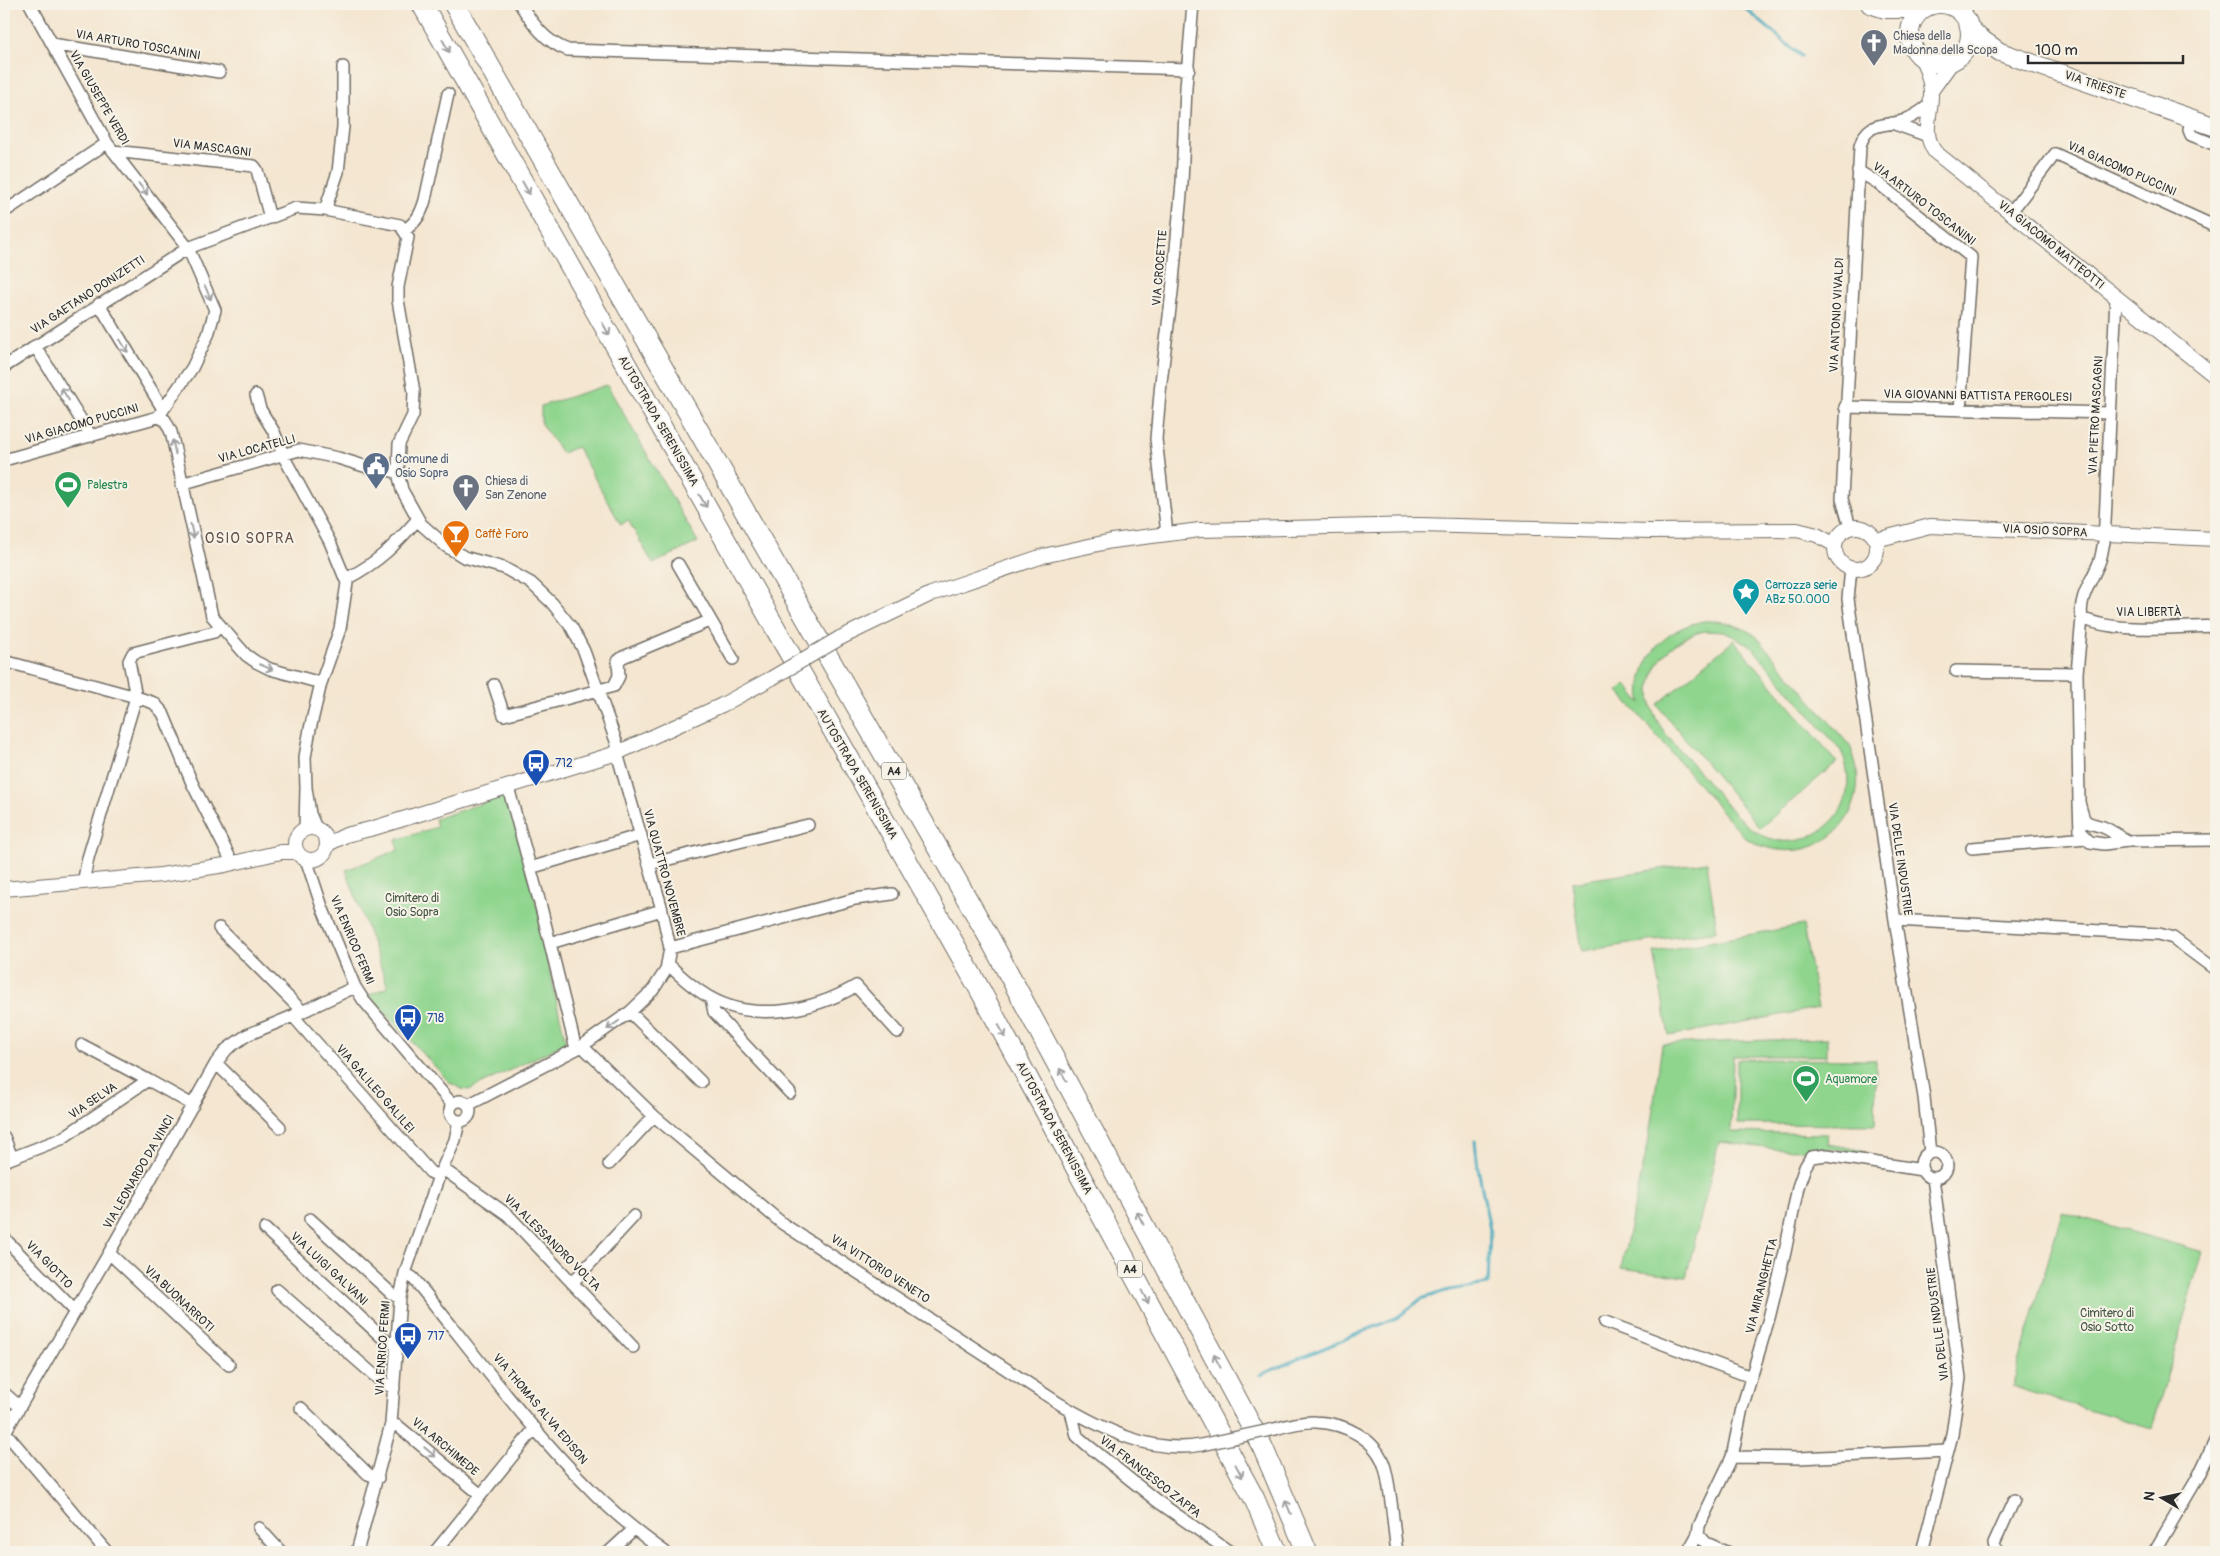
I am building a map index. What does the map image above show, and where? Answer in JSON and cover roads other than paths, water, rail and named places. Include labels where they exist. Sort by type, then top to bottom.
[{"type":"highway","name":"AUTOSTRADA SERENISSIMA","points":[[422,4],[979,988],[1254,1498],[1277,1552]]},
{"type":"highway","name":"A4","points":[[454,4],[990,939],[1263,1448],[1307,1552]]},
{"type":"main road","points":[[1934,4],[1958,9],[1967,17],[1980,38],[2000,52],[1971,54],[1938,64],[1922,58],[1913,48],[1910,36],[1913,21],[1923,9],[1934,4]]},
{"type":"main road","points":[[1877,6],[1923,9]]},
{"type":"main road","points":[[1877,6],[1910,36]]},
{"type":"main road","points":[[1956,60],[1969,44],[1967,17]]},
{"type":"main road","name":"VIA TRIESTE","points":[[2000,52],[2216,127]]},
{"type":"street","name":"VIA GIUSEPPE VERDI","points":[[30,4],[110,147],[188,248]]},
{"type":"street","points":[[520,4],[533,24],[544,36],[555,46],[568,50],[1189,69]]},
{"type":"street","name":"VIA CROCETTE","points":[[1166,534],[1156,439],[1160,382],[1172,292],[1182,183],[1186,87],[1193,4]]},
{"type":"street","name":"VIA ARTURO TOSCANINI","points":[[52,44],[219,72]]},
{"type":"street","points":[[1892,123],[1928,136],[1930,98],[1922,58]]},
{"type":"street","points":[[1930,98],[1956,60]]},
{"type":"street","points":[[325,210],[338,172],[343,127],[343,67]]},
{"type":"street","points":[[405,230],[416,222],[425,200],[448,94]]},
{"type":"street","name":"VIA ANTONIO VIVALDI","points":[[1850,527],[1842,499],[1845,407],[1858,171],[1863,138],[1872,128],[1881,124],[1904,120],[1930,98]]},
{"type":"street","points":[[2190,118],[2189,130],[2191,135],[2216,145]]},
{"type":"street","name":"VIA GIACOMO MATTEOTTI","points":[[1928,136],[1935,152],[2216,377]]},
{"type":"street","points":[[4,212],[110,147]]},
{"type":"street","name":"VIA MASCAGNI","points":[[110,147],[254,166],[257,170],[270,218]]},
{"type":"street","name":"VIA GIACOMO PUCCINI","points":[[2010,212],[2055,154],[2216,227]]},
{"type":"street","name":"VIA ARTURO TOSCANINI","points":[[1858,171],[1878,183],[1971,257],[1960,410]]},
{"type":"street","name":"VIA GAETANO DONIZETTI","points":[[4,367],[188,248],[296,208],[325,210],[390,222],[405,230]]},
{"type":"street","name":"VIA QUATTRO NOVEMBRE","points":[[405,230],[408,237],[398,287],[398,300],[414,392],[413,415],[399,444],[398,472],[402,490],[418,519],[431,535],[464,557],[504,568],[531,583],[552,603],[572,628],[600,690],[618,744],[617,753],[662,910],[670,948],[666,970],[653,990],[630,1012],[579,1047],[468,1105]]},
{"type":"street","points":[[161,413],[192,368],[208,334],[215,310],[188,248]]},
{"type":"street","name":"VIA PIETRO MASCAGNI","points":[[2086,838],[2080,832],[2077,673],[2082,603],[2099,564],[2104,542],[2116,298]]},
{"type":"street","points":[[99,304],[171,432],[208,607],[219,626],[256,662],[270,669],[321,683]]},
{"type":"street","points":[[35,346],[91,436]]},
{"type":"street","points":[[4,889],[161,875],[233,864],[281,852],[303,854],[326,852],[310,814],[306,788],[305,757],[321,683],[340,629],[347,583],[330,542],[283,454],[274,432],[260,409],[256,395]]},
{"type":"street","name":"VIA GIOVANNI BATTISTA PERGOLESI","points":[[1845,407],[2110,413]]},
{"type":"street","name":"VIA GIACOMO PUCCINI","points":[[4,460],[91,436],[161,413]]},
{"type":"street","name":"VIA LOCATELLI","points":[[181,484],[299,450],[364,466],[398,472]]},
{"type":"street","points":[[346,579],[374,564],[386,555],[418,519]]},
{"type":"street","points":[[303,854],[298,834],[346,835],[617,753],[696,718],[772,678],[840,638],[931,594],[1047,555],[1112,541],[1200,530],[1419,525],[1651,531],[1797,530],[1817,536],[1835,545]]},
{"type":"street","name":"VIA OSIO SOPRA","points":[[1876,540],[1930,526],[2216,539]]},
{"type":"street","points":[[1850,527],[1862,527],[1868,530],[1876,540],[1876,553],[1870,564],[1858,569],[1851,568],[1846,566],[1837,557],[1835,545],[1840,534],[1850,527]]},
{"type":"street","points":[[678,564],[733,660]]},
{"type":"street","name":"VIA DELLE INDUSTRIE","points":[[1851,568],[1848,599],[1895,920],[1924,1097],[1930,1153]]},
{"type":"street","name":"VIA LIBERTÀ","points":[[2082,618],[2103,625],[2127,627],[2216,626]]},
{"type":"street","points":[[494,685],[504,715],[614,686],[618,682],[619,676],[618,661],[623,657],[709,620]]},
{"type":"street","points":[[83,883],[88,858],[136,698],[129,661],[132,652],[214,632],[219,626]]},
{"type":"street","points":[[8,662],[154,703],[163,713],[195,787],[233,864]]},
{"type":"street","points":[[1956,671],[2077,673]]},
{"type":"street","points":[[508,787],[579,1047]]},
{"type":"street","points":[[2079,802],[2083,818],[2089,824],[2105,828],[2128,840]]},
{"type":"street","points":[[649,864],[808,825]]},
{"type":"street","points":[[530,868],[641,835]]},
{"type":"street","points":[[1972,848],[2086,838],[2090,842],[2104,844],[2128,840],[2216,840]]},
{"type":"street","name":"VIA ENRICO FERMI","points":[[303,854],[322,907],[356,987],[364,1001],[452,1104]]},
{"type":"street","points":[[670,948],[856,899],[892,894]]},
{"type":"street","points":[[550,943],[662,910]]},
{"type":"street","points":[[1895,920],[2160,934],[2173,938],[2216,970]]},
{"type":"street","name":"VIA GALILEO GALILEI","points":[[219,928],[298,1014],[430,1172],[441,1172]]},
{"type":"street","points":[[667,963],[689,984],[711,998],[738,1008],[766,1012],[797,1008],[820,1002],[842,995],[856,986],[898,1032]]},
{"type":"street","name":"VIA LEONARDO DA VINCI","points":[[4,1433],[109,1253],[216,1063],[227,1049],[236,1041],[356,987]]},
{"type":"street","points":[[711,998],[714,1012],[790,1093]]},
{"type":"street","points":[[630,1012],[701,1082]]},
{"type":"street","points":[[82,1045],[193,1105]]},
{"type":"street","name":"VIA VITTORIO VENETO","points":[[579,1047],[654,1116],[783,1224],[1071,1411],[1098,1426],[1134,1440],[1169,1446],[1191,1447],[1297,1423],[1316,1422],[1337,1425],[1354,1432],[1369,1442],[1385,1467],[1398,1552]]},
{"type":"street","points":[[216,1063],[280,1127]]},
{"type":"street","name":"VIA SELVA","points":[[8,1160],[61,1139],[148,1080]]},
{"type":"street","points":[[461,1101],[468,1105],[470,1110],[467,1117],[459,1120],[451,1116],[450,1109],[452,1104],[461,1101]]},
{"type":"street","points":[[610,1164],[654,1116]]},
{"type":"street","name":"VIA ENRICO FERMI","points":[[357,1552],[391,1424],[400,1298],[405,1273],[441,1172],[455,1140],[459,1120]]},
{"type":"street","points":[[4,1137],[8,1160]]},
{"type":"street","points":[[1930,1153],[1941,1154],[1947,1164],[1944,1173],[1933,1178],[1927,1176],[1922,1170],[1922,1160],[1930,1153]]},
{"type":"street","name":"VIA MIRANGHETTA","points":[[1688,1552],[1732,1457],[1742,1408],[1771,1309],[1804,1167],[1811,1157],[1826,1155],[1922,1170]]},
{"type":"street","name":"VIA ALESSANDRO VOLTA","points":[[441,1172],[508,1215],[634,1347]]},
{"type":"street","name":"VIA DELLE INDUSTRIE","points":[[1922,1552],[1948,1452],[1960,1378],[1933,1178]]},
{"type":"street","points":[[572,1283],[634,1216]]},
{"type":"street","points":[[310,1218],[392,1294],[400,1298]]},
{"type":"street","name":"VIA LUIGI GALVANI","points":[[266,1229],[387,1342],[397,1344]]},
{"type":"street","name":"VIA GIOTTO","points":[[4,1238],[75,1311]]},
{"type":"street","name":"VIA BUONARROTI","points":[[109,1253],[229,1365]]},
{"type":"street","name":"VIA THOMAS ALVA EDISON","points":[[405,1273],[413,1278],[535,1428],[594,1493],[634,1529],[665,1552]]},
{"type":"street","points":[[277,1290],[383,1383],[394,1388]]},
{"type":"street","points":[[1605,1322],[1751,1377]]},
{"type":"street","points":[[4,1393],[20,1406]]},
{"type":"street","points":[[301,1408],[368,1474],[378,1478]]},
{"type":"street","name":"VIA FRANCESCO ZAPPA","points":[[1071,1411],[1078,1436],[1086,1444],[1150,1496],[1230,1552]]},
{"type":"street","name":"VIA ARCHIMEDE","points":[[391,1424],[398,1426],[481,1495]]},
{"type":"street","name":"VIA ARCHIMEDE","points":[[435,1552],[535,1428]]},
{"type":"street","points":[[4,1433],[107,1552]]},
{"type":"street","points":[[2154,1552],[2197,1479],[2216,1440]]},
{"type":"street","points":[[1732,1457],[1799,1458],[1948,1452]]},
{"type":"street","points":[[1997,1552],[1994,1544],[2014,1500]]},
{"type":"street","points":[[259,1528],[280,1552]]},
{"type":"street","points":[[609,1552],[634,1529]]},
{"type":"street","points":[[1698,1530],[1706,1542],[1727,1552]]},
{"type":"waterway","points":[[1740,4],[1801,56]]},
{"type":"waterway","points":[[1260,1375],[1398,1317],[1421,1299],[1449,1290],[1488,1284],[1490,1230],[1478,1168],[1475,1141]]},
{"type":"place","name":"Chiesa della Madonna della Scopa","points":[[1874,67]]},
{"type":"place","name":"Comune di Osio Sopra","points":[[376,490]]},
{"type":"place","name":"Palestra","points":[[68,509]]},
{"type":"place","name":"Chiesa di San Zenone","points":[[466,512]]},
{"type":"place","name":"Caffè Foro","points":[[456,558]]},
{"type":"place","name":"Carrozza serie ABz 50.000","points":[[1746,616]]},
{"type":"place","name":"712","points":[[536,787]]},
{"type":"place","name":"718","points":[[408,1042]]},
{"type":"place","name":"Aquamore","points":[[1806,1103]]},
{"type":"place","name":"717","points":[[408,1360]]},
{"type":"district","name":"OSIO SOPRA","points":[[250,538]]},
{"type":"park label","name":"Cimitero di Osio Sopra","points":[[412,905]]},
{"type":"park label","name":"Cimitero di Osio Sotto","points":[[2107,1320]]}]
